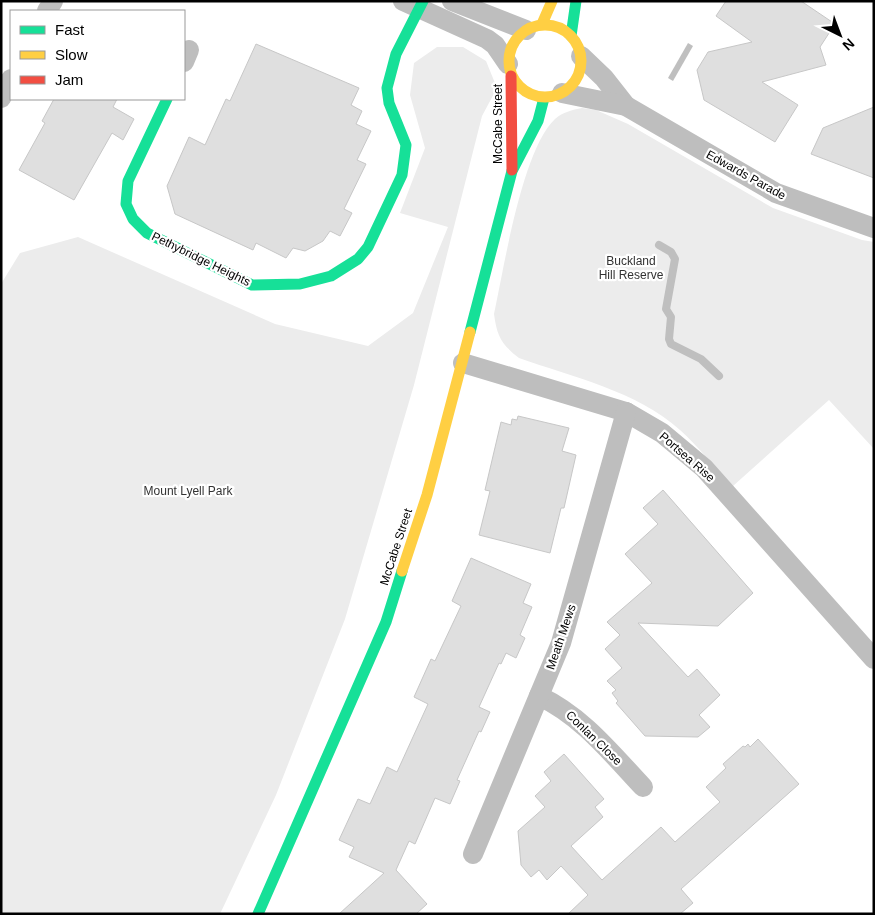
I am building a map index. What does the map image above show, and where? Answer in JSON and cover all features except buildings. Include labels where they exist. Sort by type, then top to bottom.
[{"type":"street","points":[[452,1],[534,27],[558,27],[572,36]]},
{"type":"street","name":"McCabe Street","points":[[512,171],[510,70],[512,44],[534,27],[552,1]]},
{"type":"street","points":[[576,1],[572,36],[581,56]]},
{"type":"street","points":[[415,4],[487,39],[495,45],[510,70]]},
{"type":"street","name":"Pethybridge Heights","points":[[167,100],[128,181],[126,204],[133,220],[147,233],[252,285],[271,287],[327,280],[349,267],[367,248],[405,169],[406,144],[389,104],[387,89],[393,65],[415,4]]},
{"type":"street","name":"McCabe Street","points":[[258,914],[322,772],[386,622],[427,495],[512,171],[553,95],[578,77],[581,56]]},
{"type":"street","name":"Edwards Parade","points":[[581,56],[604,78],[626,106],[776,194],[874,228]]},
{"type":"street","name":"McCabe Street","points":[[510,70],[524,91],[553,95]]},
{"type":"street","points":[[1,98],[10,81]]},
{"type":"street","name":"Edwards Parade","points":[[553,95],[626,106]]},
{"type":"street","name":"Portsea Rise","points":[[463,363],[626,412],[662,434],[704,468],[874,659]]},
{"type":"street","name":"Meath Mews","points":[[473,854],[561,643],[626,412]]},
{"type":"street","name":"Conlan Close","points":[[539,696],[573,716],[643,787]]},
{"type":"green space","name":"Mount Lyell Park","points":[[437,47],[463,47],[486,61],[497,88],[482,116],[414,385],[345,619],[276,795],[220,914],[1,914],[1,284],[20,253],[78,237],[275,324],[368,346],[413,313],[448,227],[400,213],[425,148],[410,95],[414,63]]},
{"type":"green space","name":"Buckland Hill Reserve","points":[[582,108],[596,110],[628,124],[773,208],[862,240],[874,242],[874,449],[829,400],[733,486],[680,430],[663,416],[624,395],[519,358],[504,344],[498,334],[494,314],[509,240],[524,182],[543,134],[555,119],[564,113]]},
{"type":"shaded area","points":[[688,43],[693,46],[673,81],[668,78]]},
{"type":"waterway","points":[[659,245],[671,252],[675,259],[666,309],[671,317],[669,339],[671,344],[701,359],[719,376]]},
{"type":"traffic: fast","points":[[167,100],[128,181],[126,204],[133,219],[147,233],[252,285],[300,284],[331,276],[358,259],[368,247],[402,175],[406,145],[389,103],[387,88],[396,54],[423,1]]},
{"type":"traffic: fast","points":[[571,36],[576,1]]},
{"type":"traffic: fast","points":[[470,332],[512,171],[538,121],[544,98]]},
{"type":"traffic: fast","points":[[258,914],[386,622],[402,571]]},
{"type":"traffic: slow","points":[[542,24],[552,1]]},
{"type":"traffic: slow","points":[[552,25],[571,35],[579,47],[581,61],[579,75],[571,87],[559,95],[538,97],[519,87],[511,75],[509,54],[519,35],[531,27],[552,25]]},
{"type":"traffic: slow","points":[[402,571],[427,495],[470,332]]},
{"type":"traffic: jam","points":[[511,76],[512,170]]}]
